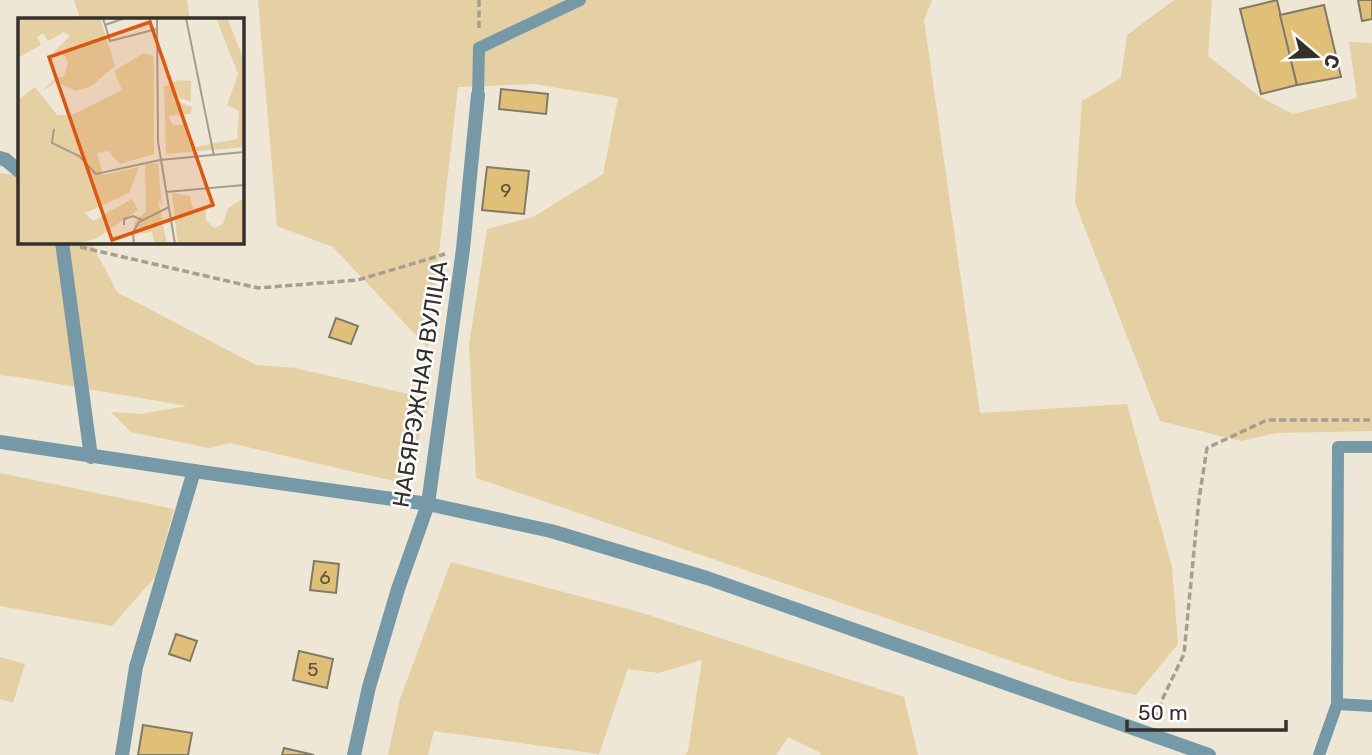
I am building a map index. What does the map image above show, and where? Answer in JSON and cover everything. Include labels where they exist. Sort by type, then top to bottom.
[{"type":"street","name":"НАБЯРЭЖНАЯ ВУЛІЦА","points":[[354,755],[379,651],[428,504],[463,249],[478,95]]},
{"type":"street","points":[[0,158],[18,170]]},
{"type":"street","points":[[64,243],[91,457]]},
{"type":"street","points":[[0,442],[428,504],[551,531],[707,578],[1209,755]]},
{"type":"street","points":[[122,755],[136,667],[194,471]]},
{"type":"lane","points":[[478,95],[479,48],[580,0]]},
{"type":"lane","points":[[1319,755],[1337,704],[1338,447],[1372,447]]},
{"type":"lane","points":[[1337,704],[1372,706]]},
{"type":"path","points":[[479,0],[479,48]]},
{"type":"path","points":[[68,243],[258,288],[358,280],[463,249]]},
{"type":"path","points":[[1150,734],[1162,700],[1184,654],[1199,499],[1207,449],[1267,420],[1372,420]]},
{"type":"shaded area","points":[[74,0],[187,0],[190,18],[80,18]]},
{"type":"shaded area","points":[[258,0],[932,0],[924,20],[980,413],[1127,404],[1172,567],[1178,644],[1136,695],[1067,680],[476,478],[469,345],[487,229],[533,217],[603,174],[618,98],[534,84],[458,87],[428,348],[333,247],[277,226]]},
{"type":"shaded area","points":[[1174,0],[1212,0],[1208,56],[1260,97],[1293,114],[1357,98],[1349,42],[1372,43],[1372,431],[1277,433],[1241,441],[1160,421],[1075,203],[1082,101],[1121,78],[1127,35]]},
{"type":"shaded area","points":[[0,173],[18,176],[18,243],[92,243],[117,292],[256,365],[295,368],[430,399],[406,484],[230,443],[209,448],[131,432],[111,412],[140,414],[187,406],[0,375]]},
{"type":"shaded area","points":[[0,473],[174,509],[155,577],[112,626],[0,606]]},
{"type":"shaded area","points":[[451,562],[639,612],[904,697],[918,755],[820,755],[821,753],[788,737],[776,755],[684,755],[688,751],[702,660],[659,673],[628,669],[599,754],[434,731],[428,755],[388,755],[400,699]]},
{"type":"shaded area","points":[[0,657],[25,664],[13,703],[0,699]]},
{"type":"building","points":[[1277,0],[1297,85],[1261,94],[1240,9]]},
{"type":"building","points":[[1358,0],[1372,0],[1372,19],[1362,21]]},
{"type":"building","points":[[1324,5],[1341,77],[1297,85],[1280,15]]},
{"type":"building","points":[[501,89],[548,94],[546,114],[499,109]]},
{"type":"building","points":[[487,167],[529,171],[524,214],[482,210]]},
{"type":"building","points":[[336,318],[358,326],[351,344],[329,337]]},
{"type":"building","points":[[314,561],[339,564],[336,593],[310,590]]},
{"type":"building","points":[[176,634],[197,641],[190,661],[169,654]]},
{"type":"building","points":[[299,651],[333,659],[327,688],[293,680]]},
{"type":"building","points":[[143,725],[192,733],[188,755],[138,755]]},
{"type":"building","points":[[284,748],[314,755],[282,755]]}]
